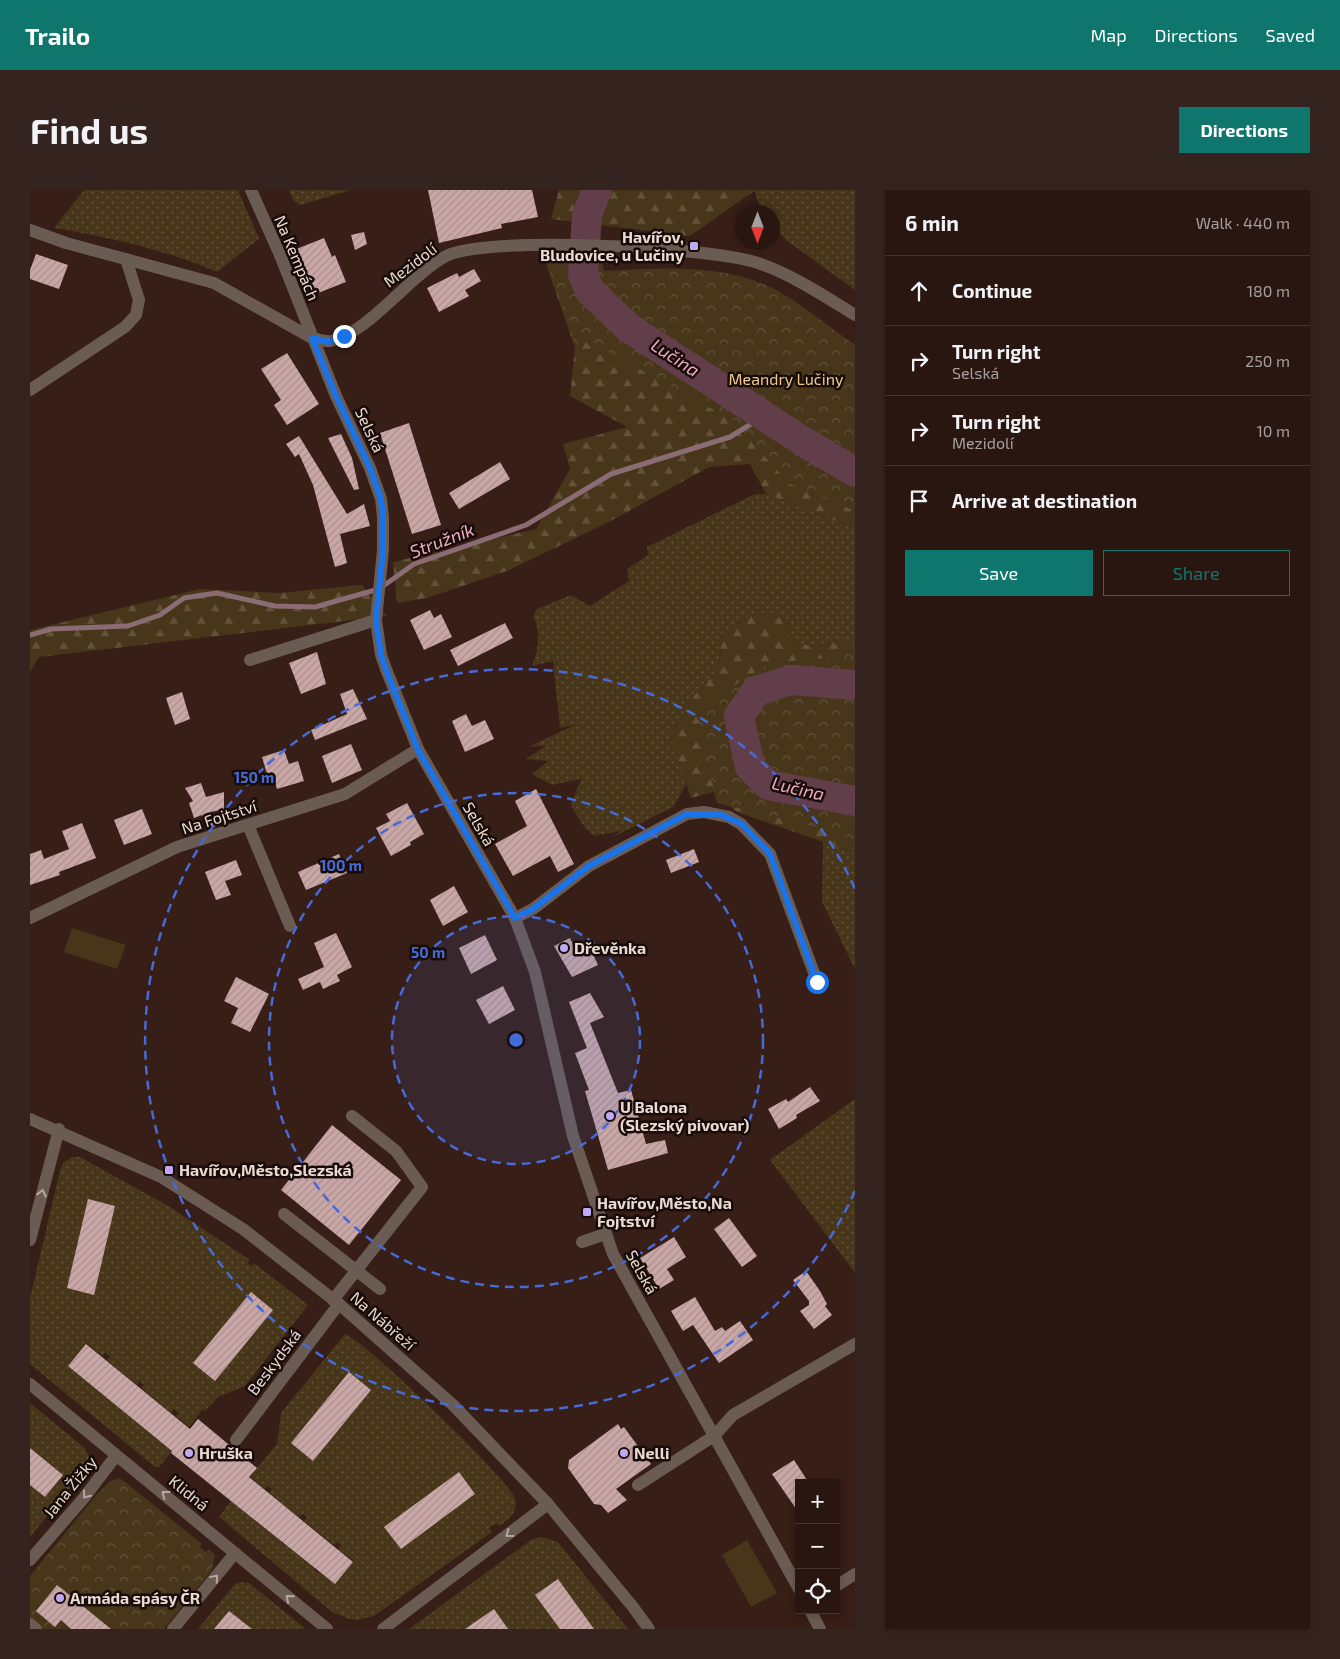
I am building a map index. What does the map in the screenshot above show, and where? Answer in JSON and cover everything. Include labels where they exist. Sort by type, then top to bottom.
[{"type":"street","name":"Na Kempách","points":[[251,190],[280,255],[312,338]]},
{"type":"street","points":[[30,230],[66,243],[214,283],[312,338]]},
{"type":"street","name":"Mezidolí","points":[[312,338],[329,342],[344,336],[370,318],[420,273],[448,255],[482,247],[608,247],[695,251],[757,262],[794,278],[855,315]]},
{"type":"street","points":[[30,390],[125,327],[136,315],[139,300],[126,259]]},
{"type":"street","name":"Selská","points":[[312,338],[376,482],[383,517],[382,570],[376,620],[381,655],[418,750],[515,918],[536,972],[573,1136],[604,1234],[613,1254],[795,1582]]},
{"type":"street","points":[[250,660],[376,620]]},
{"type":"street","name":"Na Fojtství","points":[[30,918],[177,847],[345,794],[418,750]]},
{"type":"street","points":[[515,918],[533,909],[589,866],[687,814],[719,814],[742,824],[770,854],[817,982]]},
{"type":"street","points":[[248,825],[290,926]]},
{"type":"street","name":"Beskydská","points":[[236,1440],[356,1272],[422,1187],[396,1151],[352,1116]]},
{"type":"street","name":"Na Nábřeží","points":[[30,1118],[59,1129],[161,1177],[244,1230],[336,1302],[453,1405],[548,1504],[649,1629]]},
{"type":"street","points":[[30,1240],[59,1129]]},
{"type":"street","points":[[284,1214],[380,1289]]},
{"type":"street","points":[[582,1242],[604,1234]]},
{"type":"street","points":[[638,1485],[714,1436],[733,1415],[855,1344]]},
{"type":"street","name":"Klidná","points":[[30,1384],[116,1456],[176,1502],[327,1629]]},
{"type":"street","name":"Jana Žižky","points":[[30,1560],[83,1499],[116,1456]]},
{"type":"street","points":[[384,1629],[548,1504]]},
{"type":"street","points":[[173,1629],[236,1553]]},
{"type":"street","points":[[840,1583],[855,1574]]},
{"type":"street","points":[[812,1614],[820,1629]]},
{"type":"street","points":[[30,1624],[36,1629]]},
{"type":"green space","points":[[84,190],[238,190],[259,239],[217,272],[178,257],[137,245],[54,228]]},
{"type":"green space","points":[[289,190],[351,190],[300,205],[293,200]]},
{"type":"green space","points":[[559,190],[754,191],[690,236],[551,219]]},
{"type":"green space","points":[[754,190],[855,190],[855,290],[786,240],[780,234],[780,205],[759,205]]},
{"type":"green space","name":"Meandry Lučiny","points":[[544,254],[600,254],[604,271],[696,269],[741,276],[783,294],[855,345],[855,511],[788,483],[734,421],[589,341],[576,347]]},
{"type":"green space","points":[[600,254],[604,271],[855,443],[855,528],[766,494],[750,464],[709,467],[609,522],[507,571],[427,598],[397,603],[393,562],[536,529],[570,469],[563,444],[627,427],[570,396],[575,348],[543,255]]},
{"type":"green space","points":[[755,494],[766,494],[855,528],[855,643],[805,645],[797,643],[789,639],[790,625],[777,614],[756,613],[723,632],[719,663],[715,672],[696,693],[670,735],[687,783],[673,807],[613,837],[620,831],[594,836],[583,825],[571,806],[581,779],[552,785],[532,774],[548,761],[526,759],[547,745],[528,747],[577,724],[560,728],[553,661],[532,666],[538,642],[536,623],[533,617],[537,609],[571,595],[590,606],[629,581],[627,569],[648,555],[647,547]]},
{"type":"green space","points":[[362,585],[387,616],[39,657],[30,672],[30,630],[200,589],[279,593]]},
{"type":"green space","points":[[756,613],[777,614],[790,625],[789,639],[797,643],[813,645],[855,643],[855,853],[737,812],[713,792],[691,798],[670,735],[696,693],[715,672],[719,663],[723,632]]},
{"type":"green space","points":[[855,655],[855,840],[831,831],[717,803],[696,708],[771,663]]},
{"type":"green space","points":[[823,842],[855,853],[855,969],[822,902]]},
{"type":"green space","points":[[72,928],[126,945],[117,969],[64,952]]},
{"type":"green space","points":[[855,1099],[855,1273],[770,1160]]},
{"type":"green space","points":[[72,1157],[80,1157],[170,1207],[250,1260],[247,1263],[251,1266],[254,1263],[308,1305],[245,1386],[218,1397],[205,1411],[202,1410],[189,1427],[176,1416],[179,1413],[174,1409],[171,1413],[141,1388],[144,1385],[140,1381],[137,1385],[107,1360],[110,1356],[105,1353],[102,1356],[87,1344],[69,1366],[173,1450],[159,1467],[155,1467],[30,1364],[30,1298],[60,1171],[63,1163]]},
{"type":"green space","points":[[345,1334],[379,1360],[436,1412],[508,1487],[516,1504],[514,1512],[506,1521],[499,1526],[497,1523],[489,1528],[492,1532],[374,1616],[357,1620],[332,1612],[219,1517],[231,1501],[281,1539],[280,1541],[284,1545],[286,1542],[316,1567],[314,1569],[318,1573],[320,1571],[336,1583],[354,1561],[338,1549],[341,1545],[337,1542],[334,1545],[304,1521],[307,1517],[303,1514],[299,1517],[269,1493],[272,1489],[268,1486],[265,1489],[250,1477],[277,1444],[281,1413]]},
{"type":"green space","points":[[30,1403],[85,1448],[89,1457],[84,1471],[30,1537]]},
{"type":"green space","points":[[120,1478],[202,1544],[200,1547],[206,1552],[209,1549],[215,1555],[212,1570],[164,1629],[30,1629],[30,1576],[98,1493],[109,1482]]},
{"type":"green space","points":[[541,1537],[558,1542],[628,1629],[409,1629],[531,1540]]},
{"type":"green space","points":[[747,1540],[777,1593],[751,1607],[722,1555]]},
{"type":"green space","points":[[241,1582],[249,1583],[306,1629],[198,1629],[235,1584]]},
{"type":"building","points":[[428,190],[532,190],[538,217],[501,224],[502,228],[439,243]]},
{"type":"building","points":[[364,232],[367,244],[355,250],[351,235]]},
{"type":"building","points":[[324,238],[332,257],[335,255],[346,282],[313,295],[294,250]]},
{"type":"building","points":[[36,254],[68,265],[59,289],[30,279],[30,270]]},
{"type":"building","points":[[474,269],[481,281],[465,290],[469,296],[439,312],[427,288],[457,273],[459,277]]},
{"type":"building","points":[[287,353],[319,404],[287,425],[274,405],[281,400],[261,369]]},
{"type":"building","points":[[409,423],[441,525],[412,534],[380,433]]},
{"type":"building","points":[[341,434],[352,458],[359,489],[354,490],[328,438]]},
{"type":"building","points":[[299,436],[347,514],[364,504],[370,526],[340,534],[347,563],[335,567],[313,485],[299,454],[295,457],[286,444]]},
{"type":"building","points":[[500,462],[510,479],[459,509],[449,493]]},
{"type":"building","points":[[430,610],[434,618],[441,614],[452,637],[424,650],[410,620]]},
{"type":"building","points":[[505,623],[513,638],[458,666],[450,650]]},
{"type":"building","points":[[317,652],[326,684],[301,694],[289,663]]},
{"type":"building","points":[[353,689],[367,719],[315,740],[311,730],[347,714],[340,694]]},
{"type":"building","points":[[182,692],[190,719],[175,725],[166,698]]},
{"type":"building","points":[[466,714],[472,726],[485,720],[494,739],[465,752],[452,721]]},
{"type":"building","points":[[351,744],[362,770],[332,783],[322,756]]},
{"type":"building","points":[[284,750],[289,764],[298,761],[304,781],[277,789],[272,772],[267,774],[262,757]]},
{"type":"building","points":[[201,783],[206,797],[224,792],[224,809],[211,812],[216,826],[210,828],[202,815],[194,818],[189,803],[193,801],[185,788]]},
{"type":"building","points":[[536,789],[574,864],[558,872],[550,856],[513,876],[495,844],[527,826],[515,801]]},
{"type":"building","points":[[407,803],[424,834],[410,842],[411,845],[391,856],[376,828],[390,821],[386,814]]},
{"type":"building","points":[[142,809],[152,834],[124,845],[114,820]]},
{"type":"building","points":[[82,823],[96,858],[59,872],[60,875],[30,885],[30,854],[41,850],[44,859],[69,849],[62,831]]},
{"type":"building","points":[[694,849],[699,862],[671,873],[666,860]]},
{"type":"building","points":[[339,854],[347,873],[306,890],[298,872]]},
{"type":"building","points":[[236,860],[242,875],[225,881],[231,895],[216,900],[205,872]]},
{"type":"building","points":[[454,886],[468,912],[443,926],[430,900]]},
{"type":"building","points":[[336,933],[352,967],[337,975],[340,981],[323,989],[320,982],[303,990],[298,979],[324,967],[314,943]]},
{"type":"building","points":[[485,935],[497,960],[471,974],[459,948]]},
{"type":"building","points":[[570,938],[578,956],[591,950],[598,965],[572,977],[554,946]]},
{"type":"building","points":[[236,977],[269,994],[250,1032],[231,1023],[238,1008],[224,1001]]},
{"type":"building","points":[[503,986],[515,1010],[489,1024],[476,1000]]},
{"type":"building","points":[[590,993],[604,1017],[590,1023],[618,1093],[631,1090],[646,1144],[665,1140],[668,1153],[608,1170],[585,1091],[589,1090],[575,1053],[587,1048],[569,1002]]},
{"type":"building","points":[[810,1087],[820,1101],[796,1115],[797,1118],[779,1129],[768,1109],[786,1099],[788,1102]]},
{"type":"building","points":[[332,1125],[401,1180],[349,1245],[281,1190]]},
{"type":"building","points":[[88,1199],[115,1206],[94,1295],[67,1288]]},
{"type":"building","points":[[729,1218],[757,1256],[742,1267],[714,1229]]},
{"type":"building","points":[[674,1237],[686,1257],[667,1269],[674,1280],[659,1289],[640,1258]]},
{"type":"building","points":[[806,1271],[820,1291],[827,1304],[825,1306],[832,1315],[814,1329],[800,1311],[809,1305],[809,1301],[793,1280]]},
{"type":"building","points":[[251,1292],[273,1310],[215,1381],[193,1363]]},
{"type":"building","points":[[695,1297],[715,1331],[722,1327],[725,1331],[740,1321],[753,1340],[719,1363],[693,1325],[683,1331],[671,1311]]},
{"type":"building","points":[[86,1344],[190,1429],[198,1419],[257,1468],[249,1477],[353,1562],[335,1584],[171,1453],[172,1451],[68,1366]]},
{"type":"building","points":[[349,1372],[371,1390],[313,1461],[291,1443]]},
{"type":"building","points":[[618,1424],[621,1429],[624,1427],[651,1464],[616,1489],[627,1500],[608,1513],[601,1505],[594,1504],[568,1468],[569,1460]]},
{"type":"building","points":[[30,1448],[63,1475],[45,1497],[30,1485]]},
{"type":"building","points":[[794,1460],[806,1479],[795,1479],[795,1507],[772,1474]]},
{"type":"building","points":[[459,1472],[475,1494],[401,1549],[384,1527]]},
{"type":"building","points":[[558,1579],[594,1629],[560,1629],[535,1595]]},
{"type":"building","name":"Armáda spásy ČR","points":[[57,1585],[111,1629],[71,1629],[61,1620],[55,1627],[36,1611]]},
{"type":"building","points":[[494,1609],[508,1629],[465,1629]]},
{"type":"building","points":[[229,1611],[252,1629],[214,1629]]},
{"type":"waterway","name":"Lučina","points":[[597,190],[587,215],[583,275],[590,291],[629,328],[804,442],[855,472]]},
{"type":"waterway","name":"Stružník","points":[[30,635],[51,629],[128,626],[160,615],[184,598],[217,593],[275,606],[315,607],[379,589],[414,564],[526,525],[611,474],[730,437],[764,416]]},
{"type":"waterway","name":"Lučina","points":[[855,685],[791,680],[756,691],[739,716],[750,767],[768,785],[855,801]]},
{"type":"place","name":"Havířov, Bludovice, u Lučiny","points":[[694,246]]},
{"type":"place","name":"Dřevěnka","points":[[564,948]]},
{"type":"place","name":"U Balona (Slezský pivovar)","points":[[610,1116]]},
{"type":"place","name":"Havířov,Město,Slezská","points":[[169,1170]]},
{"type":"place","name":"Havířov,Město,Na Fojtství","points":[[587,1212]]},
{"type":"place","name":"Hruška","points":[[189,1453]]},
{"type":"place","name":"Nelli","points":[[624,1453]]},
{"type":"place","name":"Armáda spásy ČR","points":[[60,1598]]},
{"type":"route","points":[[344,336],[329,342],[312,338],[336,396],[376,482],[381,499],[383,550],[379,606],[376,620],[381,655],[418,750],[515,918],[533,909],[555,890],[589,866],[687,814],[704,812],[719,814],[742,824],[770,854],[817,982]]}]
